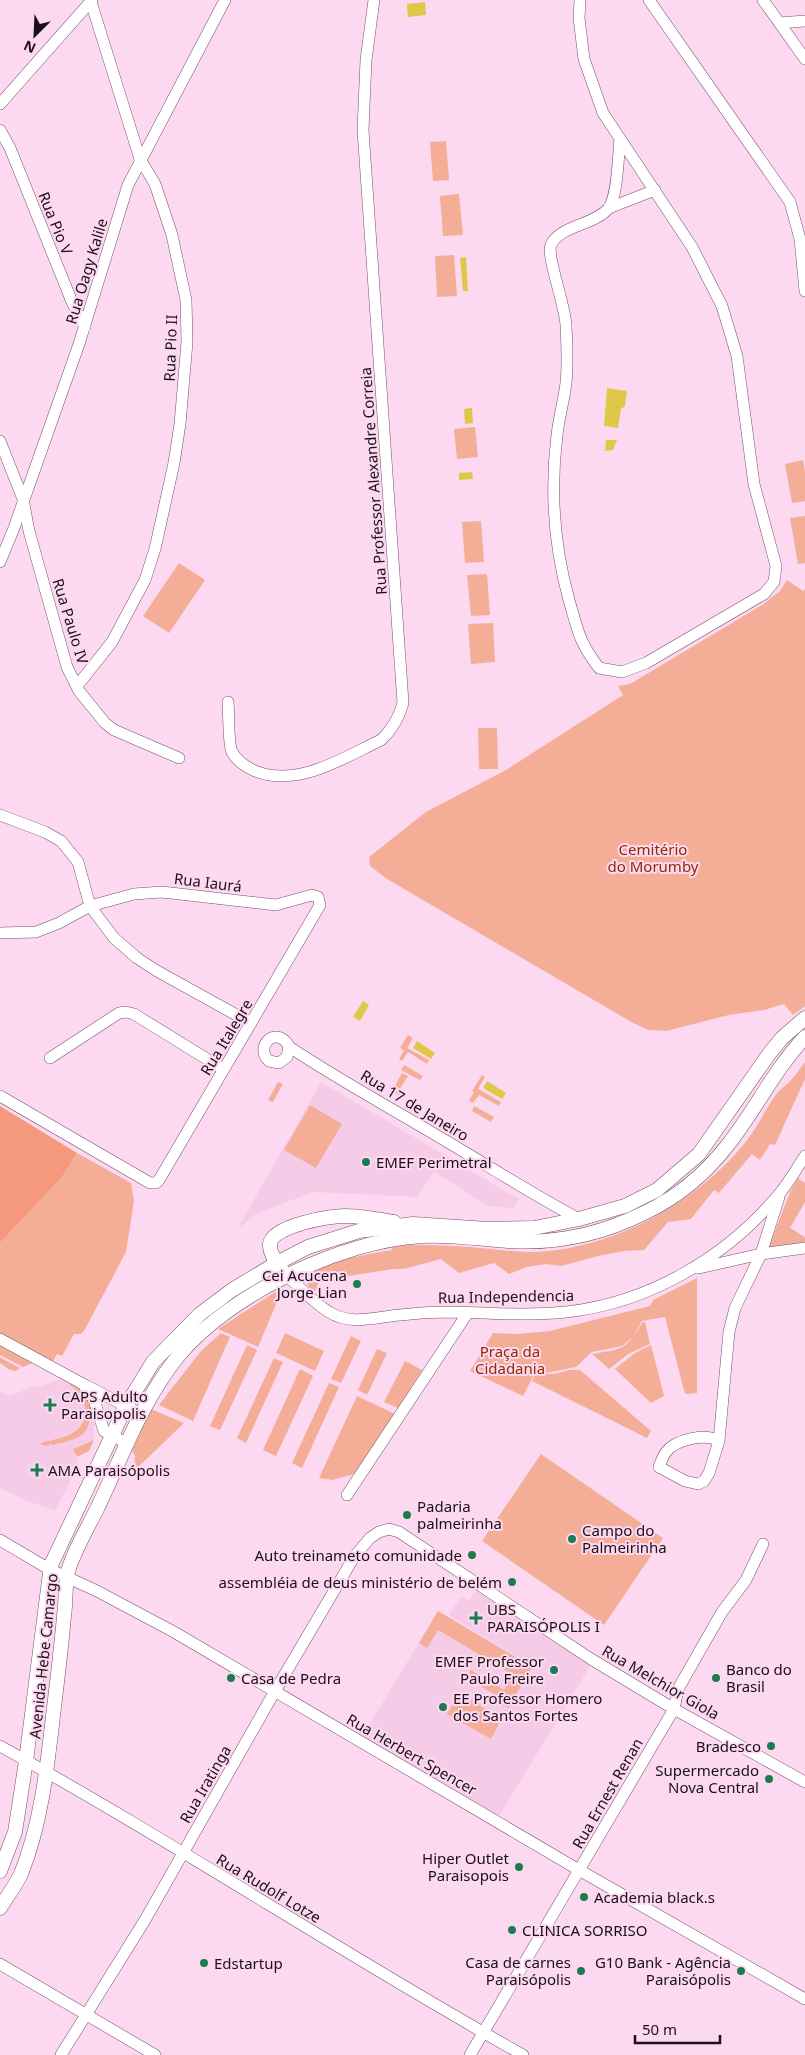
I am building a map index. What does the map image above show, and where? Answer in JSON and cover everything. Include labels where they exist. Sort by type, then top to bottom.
[{"type":"main road","name":"Avenida Hebe Camargo","points":[[0,1871],[15,1832],[26,1761],[49,1568],[126,1406],[153,1362],[200,1314],[232,1290],[308,1247],[359,1231],[413,1224],[488,1229],[524,1228],[579,1219],[625,1206],[657,1190],[699,1154],[769,1054],[782,1038],[805,1018]]},
{"type":"main road","name":"Avenida Hebe Camargo","points":[[0,1908],[20,1876],[33,1837],[47,1773],[69,1567],[146,1403],[170,1367],[210,1323],[286,1275],[321,1260],[386,1240],[422,1236],[447,1236],[509,1242],[546,1242],[617,1226],[661,1204],[702,1174],[730,1143],[780,1067],[805,1037]]},
{"type":"main road","points":[[286,1275],[277,1263],[271,1250],[271,1240],[278,1234],[306,1222],[329,1216],[348,1216],[413,1224]]},
{"type":"street","name":"Rua Oagy Kalile","points":[[0,562],[14,528],[85,327],[128,185],[225,0]]},
{"type":"street","name":"Rua Professor Alexandre Correia","points":[[228,702],[232,750],[247,767],[264,774],[279,776],[307,773],[381,740],[391,731],[397,721],[403,703],[362,130],[366,60],[374,0]]},
{"type":"street","points":[[580,0],[579,18],[584,59],[603,113],[655,190],[692,247],[722,306],[737,356],[754,484],[776,566],[774,582],[764,594],[646,663],[622,672],[599,668],[585,650],[576,630],[562,574],[556,540],[552,486],[556,435],[566,383],[568,351],[566,320],[561,294],[550,257],[550,246],[556,236],[600,216],[609,208],[655,190]]},
{"type":"street","points":[[649,0],[790,202],[800,240],[805,291]]},
{"type":"street","points":[[763,0],[805,59]]},
{"type":"street","name":"Rua Pio II","points":[[77,686],[112,642],[145,580],[155,549],[180,424],[187,342],[186,300],[180,267],[164,208],[155,184],[140,159],[92,1]]},
{"type":"street","points":[[0,104],[92,1]]},
{"type":"street","points":[[780,23],[805,21]]},
{"type":"street","name":"Rua Pio V","points":[[0,130],[10,148],[72,302],[85,327]]},
{"type":"street","points":[[609,208],[614,194],[620,139]]},
{"type":"street","name":"Rua Paulo IV","points":[[0,441],[23,499],[28,531],[60,643],[77,686],[97,714],[114,730],[179,758]]},
{"type":"street","points":[[0,815],[45,832],[61,841],[78,862],[90,906],[114,938],[144,963],[252,1024]]},
{"type":"street","name":"Rua Iaurá","points":[[0,933],[36,932],[59,923],[90,906],[148,892],[185,894],[266,904],[283,904],[312,895],[320,900]]},
{"type":"street","name":"Rua Italegre","points":[[0,1096],[150,1183],[156,1183],[160,1180],[313,920],[320,905],[320,900]]},
{"type":"street","points":[[50,1058],[119,1013],[126,1012],[134,1014],[223,1070]]},
{"type":"street","name":"Rua 17 de Janeiro","points":[[289,1046],[579,1219]]},
{"type":"street","name":"Rua Independencia","points":[[286,1275],[328,1311],[349,1319],[362,1320],[432,1312],[467,1314],[566,1312],[596,1307],[642,1294],[681,1276],[720,1249],[752,1222],[780,1193],[805,1156]]},
{"type":"street","points":[[719,1441],[703,1438],[681,1442],[666,1452],[659,1467],[686,1481],[701,1484],[712,1467],[719,1441],[729,1332],[735,1308],[761,1254],[780,1193]]},
{"type":"street","points":[[692,1269],[761,1254],[805,1248]]},
{"type":"street","points":[[347,1495],[467,1314]]},
{"type":"street","points":[[0,1339],[141,1414]]},
{"type":"street","points":[[84,1384],[94,1400],[104,1431],[128,1444]]},
{"type":"street","name":"Rua Melchior Giola","points":[[379,1532],[389,1529],[399,1532],[591,1659],[674,1709],[805,1782]]},
{"type":"street","name":"Rua Iratinga","points":[[61,2055],[145,1920],[275,1691],[354,1557],[370,1538],[379,1532]]},
{"type":"street","name":"Rua Herbert Spencer","points":[[0,1540],[49,1568],[166,1628],[805,2000]]},
{"type":"street","name":"Rua Ernest Renan","points":[[470,2055],[674,1709],[678,1689],[722,1612],[746,1580],[763,1544]]},
{"type":"street","name":"Rua Rudolf Lotze","points":[[0,1746],[332,1944],[523,2055]]},
{"type":"street","points":[[0,1964],[155,2055]]},
{"type":"shaded area","points":[[425,2],[426,15],[408,17],[407,4]]},
{"type":"shaded area","points":[[466,257],[468,291],[463,291],[460,258]]},
{"type":"shaded area","points":[[607,388],[627,391],[625,406],[621,409],[618,428],[604,426]]},
{"type":"shaded area","points":[[472,408],[473,423],[465,424],[464,409]]},
{"type":"shaded area","points":[[606,440],[617,440],[613,450],[605,451]]},
{"type":"shaded area","points":[[472,472],[473,479],[459,480],[459,473]]},
{"type":"shaded area","points":[[363,1001],[369,1005],[360,1021],[353,1017]]},
{"type":"shaded area","points":[[417,1041],[435,1053],[431,1059],[413,1048]]},
{"type":"shaded area","points":[[487,1081],[506,1093],[502,1099],[483,1088]]},
{"type":"shaded area","name":"EMEF Perimetral","points":[[321,1082],[519,1199],[514,1208],[488,1206],[434,1172],[417,1197],[313,1192],[256,1214],[241,1227],[240,1224]]},
{"type":"shaded area","points":[[0,1106],[77,1153],[62,1177],[0,1243]]},
{"type":"shaded area","points":[[64,1378],[81,1389],[94,1411],[94,1439],[73,1449],[79,1464],[55,1511],[0,1488],[0,1391],[9,1396],[36,1385],[37,1387]]},
{"type":"shaded area","points":[[476,1591],[592,1663],[497,1820],[361,1738],[438,1611],[505,1650],[449,1615],[461,1596],[469,1601]]},
{"type":"green space","points":[[446,141],[449,180],[433,181],[430,142]]},
{"type":"green space","points":[[459,194],[463,235],[443,236],[440,196]]},
{"type":"green space","points":[[454,255],[457,296],[437,297],[435,256]]},
{"type":"green space","points":[[475,427],[478,457],[457,459],[454,429]]},
{"type":"green space","points":[[803,460],[805,501],[792,503],[785,464]]},
{"type":"green space","points":[[805,516],[805,563],[798,564],[790,518]]},
{"type":"green space","points":[[481,521],[484,562],[465,563],[462,522]]},
{"type":"green space","points":[[179,563],[205,580],[169,633],[143,616]]},
{"type":"green space","points":[[487,574],[490,615],[471,616],[467,575]]},
{"type":"green space","name":"Cemitério do Morumby","points":[[787,580],[803,591],[805,589],[805,1006],[793,1015],[784,1004],[764,1010],[729,1015],[666,1031],[649,1030],[633,1023],[387,879],[370,866],[369,857],[426,812],[506,770],[623,695],[618,686],[630,684],[762,605],[780,591]]},
{"type":"green space","points":[[493,623],[495,662],[471,664],[468,624]]},
{"type":"green space","points":[[478,728],[497,728],[498,769],[479,769]]},
{"type":"green space","points":[[408,1035],[413,1038],[407,1048],[429,1060],[427,1064],[408,1052],[402,1061],[399,1059],[404,1050],[400,1048]]},
{"type":"green space","points":[[805,1062],[805,1079],[775,1145],[770,1144],[760,1160],[752,1154],[719,1193],[714,1190],[691,1219],[668,1222],[644,1250],[624,1251],[598,1256],[561,1266],[546,1264],[527,1267],[509,1274],[494,1263],[459,1273],[441,1259],[404,1269],[342,1277],[340,1273],[320,1280],[315,1291],[309,1288],[310,1272],[340,1261],[392,1250],[392,1244],[458,1246],[537,1252],[566,1249],[595,1242],[623,1232],[651,1219],[677,1203],[702,1185],[724,1165],[748,1139],[771,1102]]},
{"type":"green space","points":[[404,1065],[423,1076],[420,1080],[401,1070]]},
{"type":"green space","points":[[402,1073],[408,1076],[400,1089],[406,1093],[404,1098],[392,1091]]},
{"type":"green space","points":[[482,1075],[485,1077],[478,1089],[501,1102],[499,1106],[479,1095],[473,1103],[469,1101],[474,1092],[472,1091]]},
{"type":"green space","points":[[278,1082],[283,1084],[273,1102],[268,1100]]},
{"type":"green space","points":[[310,1105],[342,1124],[316,1168],[284,1150]]},
{"type":"green space","points":[[474,1106],[494,1117],[491,1122],[472,1111]]},
{"type":"green space","points":[[77,1153],[131,1183],[134,1201],[126,1252],[84,1331],[81,1334],[74,1334],[62,1356],[57,1354],[52,1363],[0,1334],[0,1243],[62,1177]]},
{"type":"green space","points":[[798,1178],[805,1183],[805,1202],[790,1228],[805,1237],[805,1244],[768,1249],[790,1192]]},
{"type":"green space","name":"Praça da Cidadania","points":[[697,1278],[697,1393],[685,1394],[665,1317],[642,1321],[633,1337],[622,1346],[592,1352],[576,1367],[546,1373],[535,1373],[523,1396],[470,1371],[493,1333],[518,1334],[550,1331],[650,1306],[653,1300]]},
{"type":"green space","points":[[275,1292],[280,1295],[258,1347],[218,1329]]},
{"type":"green space","points":[[643,1322],[645,1322],[650,1344],[628,1354],[609,1369],[592,1354],[619,1349],[624,1346]]},
{"type":"green space","points":[[221,1333],[230,1337],[193,1421],[159,1405],[201,1351]]},
{"type":"green space","points":[[285,1333],[324,1351],[315,1371],[276,1353]]},
{"type":"green space","points":[[351,1336],[361,1341],[341,1383],[331,1379]]},
{"type":"green space","points":[[0,1345],[33,1363],[23,1367],[0,1355]]},
{"type":"green space","points":[[247,1345],[257,1350],[220,1430],[210,1426]]},
{"type":"green space","points":[[651,1345],[664,1396],[651,1403],[615,1369],[635,1353]]},
{"type":"green space","points":[[377,1349],[387,1353],[367,1395],[358,1390]]},
{"type":"green space","points":[[0,1358],[20,1368],[16,1371],[10,1370],[0,1363]]},
{"type":"green space","points":[[274,1358],[283,1362],[246,1443],[237,1438]]},
{"type":"green space","points":[[405,1361],[422,1370],[398,1408],[384,1402]]},
{"type":"green space","points":[[300,1369],[313,1376],[276,1456],[263,1450]]},
{"type":"green space","points":[[569,1370],[580,1370],[651,1431],[647,1438],[532,1381],[535,1374],[555,1374]]},
{"type":"green space","points":[[70,1383],[84,1395],[90,1405],[91,1416],[88,1427],[75,1439],[57,1444],[57,1442],[55,1445],[51,1445],[51,1443],[48,1446],[41,1445],[41,1443],[75,1432],[85,1417],[85,1405]]},
{"type":"green space","points":[[329,1383],[339,1387],[302,1468],[292,1463]]},
{"type":"green space","points":[[357,1396],[395,1414],[354,1474],[332,1480],[319,1478]]},
{"type":"green space","points":[[151,1409],[184,1423],[134,1471],[135,1455],[132,1451]]},
{"type":"green space","points":[[94,1440],[89,1451],[77,1457],[73,1449]]},
{"type":"green space","name":"Campo do Palmeirinha","points":[[541,1454],[663,1538],[604,1625],[482,1541]]},
{"type":"green space","points":[[438,1611],[532,1667],[508,1708],[497,1701],[499,1697],[467,1678],[471,1670],[504,1690],[512,1674],[438,1630],[427,1648],[419,1643]]},
{"type":"green space","points":[[459,1694],[502,1718],[491,1739],[447,1714]]},
{"type":"place","name":"EMEF Perimetral","points":[[366,1162]]},
{"type":"place","name":"Cei Acucena Jorge Lian","points":[[357,1284]]},
{"type":"place","name":"CAPS Adulto Paraisopolis","points":[[50,1405]]},
{"type":"place","name":"AMA Paraisópolis","points":[[37,1470]]},
{"type":"place","name":"Padaria palmeirinha","points":[[407,1515]]},
{"type":"place","name":"Campo do Palmeirinha","points":[[572,1539]]},
{"type":"place","name":"Auto treinameto comunidade","points":[[472,1555]]},
{"type":"place","name":"assembléia de deus ministério de belém","points":[[512,1582]]},
{"type":"place","name":"UBS PARAISÓPOLIS I","points":[[476,1618]]},
{"type":"place","name":"EMEF Professor Paulo Freire","points":[[554,1670]]},
{"type":"place","name":"Casa de Pedra","points":[[231,1678]]},
{"type":"place","name":"Banco do Brasil","points":[[716,1678]]},
{"type":"place","name":"EE Professor Homero dos Santos Fortes","points":[[443,1707]]},
{"type":"place","name":"Bradesco","points":[[771,1746]]},
{"type":"place","name":"Supermercado Nova Central","points":[[769,1779]]},
{"type":"place","name":"Hiper Outlet Paraisopois","points":[[519,1867]]},
{"type":"place","name":"Academia black.s","points":[[584,1897]]},
{"type":"place","name":"CLINICA SORRISO","points":[[512,1930]]},
{"type":"place","name":"Edstartup","points":[[204,1963]]},
{"type":"place","name":"Casa de carnes Paraisópolis","points":[[581,1971]]},
{"type":"place","name":"G10 Bank - Agência Paraisópolis","points":[[741,1971]]}]
